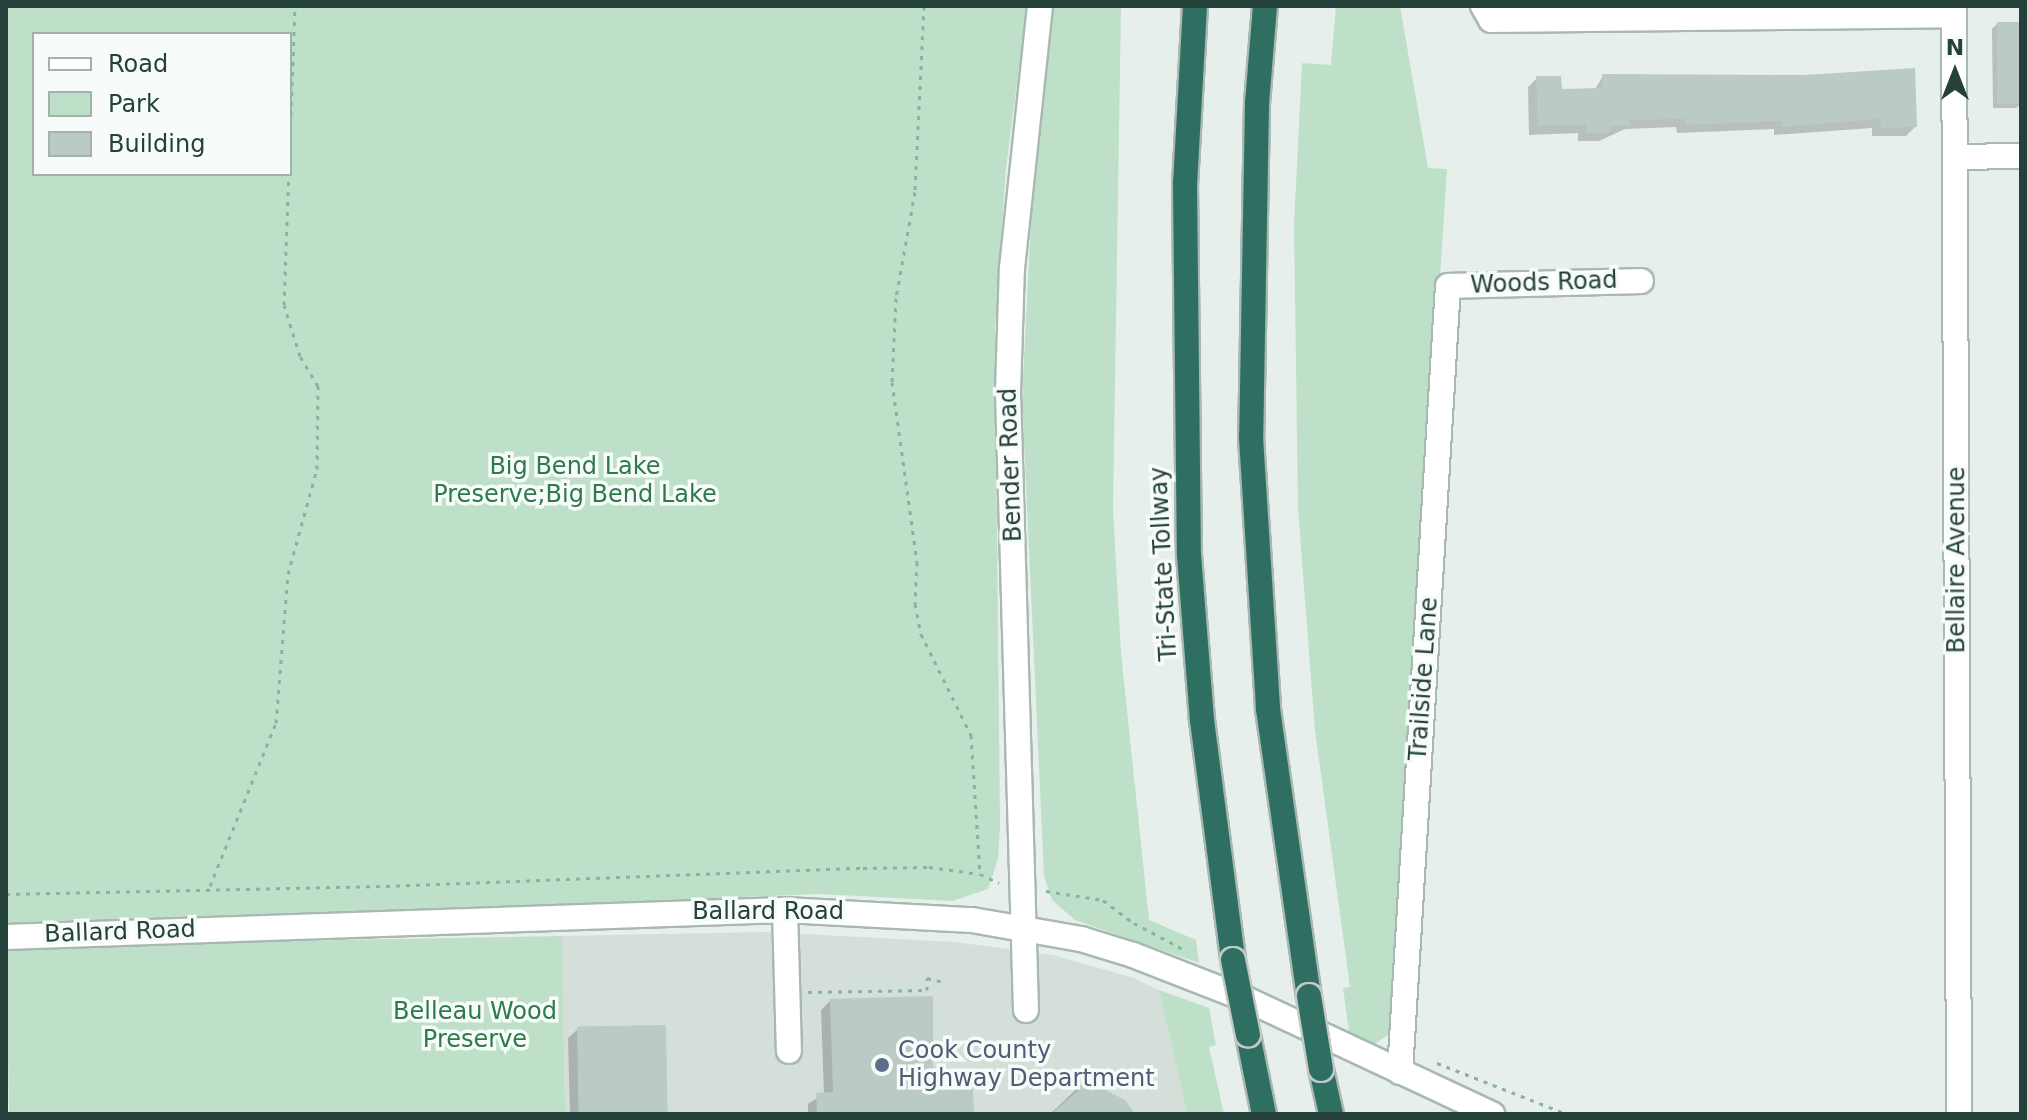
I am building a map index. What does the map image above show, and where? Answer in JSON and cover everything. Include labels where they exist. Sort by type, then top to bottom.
[{"type":"highway","name":"Tri-State Tollway","points":[[1195,6],[1185,183],[1189,555],[1202,720],[1233,960],[1264,1114]]},
{"type":"highway","points":[[1265,6],[1252,292],[1253,485],[1268,709],[1309,996],[1331,1114]]},
{"type":"street","name":"Bender Road","points":[[1026,1010],[1008,376],[1012,268],[1040,6]]},
{"type":"street","points":[[1483,6],[1491,20],[1954,11]]},
{"type":"street","name":"Bellaire Avenue","points":[[1954,11],[1959,1114]]},
{"type":"street","points":[[1956,157],[2021,156]]},
{"type":"street","name":"Woods Road","points":[[1448,286],[1641,281]]},
{"type":"street","name":"Trailside Lane","points":[[1400,1072],[1448,286]]},
{"type":"street","points":[[785,910],[789,1051]]},
{"type":"street","name":"Ballard Road","points":[[6,937],[785,910],[869,912],[1024,926],[1133,955],[1233,994],[1492,1114]]},
{"type":"path","points":[[292,88],[295,6]]},
{"type":"path","points":[[6,894],[210,886],[386,886],[863,868],[929,867],[980,874],[971,735],[921,634],[915,604],[917,562],[892,382],[896,298],[915,192],[924,6]]},
{"type":"path","points":[[210,886],[276,723],[288,574],[317,469],[318,386],[300,356],[284,305],[289,176]]},
{"type":"path","points":[[788,993],[927,990],[927,978],[943,982]]},
{"type":"path","points":[[1432,1064],[1445,1063],[1567,1114]]},
{"type":"shaded area","points":[[764,932],[955,942],[1053,955],[1134,978],[1159,990],[1187,1114],[565,1114],[562,936]]},
{"type":"green space","name":"Big Bend Lake Preserve;Big Bend Lake","points":[[6,6],[1027,6],[1006,168],[995,330],[998,859],[988,889],[952,901],[820,894],[6,926]]},
{"type":"green space","points":[[1054,6],[1121,6],[1113,509],[1121,653],[1149,920],[1196,940],[1199,963],[1075,920],[1052,900],[1044,876],[1022,398],[1034,163]]},
{"type":"green space","points":[[1336,6],[1400,6],[1428,168],[1447,169],[1391,1033],[1373,1045],[1350,1038],[1343,988],[1350,987],[1315,731],[1298,508],[1294,226],[1302,63],[1331,65]]},
{"type":"green space","name":"Belleau Wood Preserve","points":[[562,936],[565,1114],[9,1114],[6,946]]},
{"type":"green space","points":[[1159,990],[1209,1008],[1216,1045],[1209,1047],[1224,1114],[1187,1114]]},
{"type":"building","points":[[1997,22],[2021,22],[2021,104],[1997,104]]},
{"type":"building","points":[[1915,68],[1917,127],[1881,128],[1880,119],[1782,127],[1782,121],[1685,125],[1685,119],[1630,120],[1630,126],[1610,126],[1610,133],[1586,133],[1586,125],[1538,126],[1536,76],[1561,76],[1562,89],[1602,88],[1602,74],[1804,75]]},
{"type":"building","name":"Cook County Highway Department","points":[[933,996],[933,1090],[973,1089],[974,1114],[817,1114],[816,1093],[833,1092],[830,999]]},
{"type":"building","points":[[666,1025],[668,1114],[579,1114],[577,1027]]},
{"type":"building","points":[[1100,1081],[1100,1087],[1125,1100],[1135,1114],[1051,1114],[1081,1088],[1081,1082]]},
{"type":"place","name":"Cook County Highway Department","points":[[882,1065]]}]
